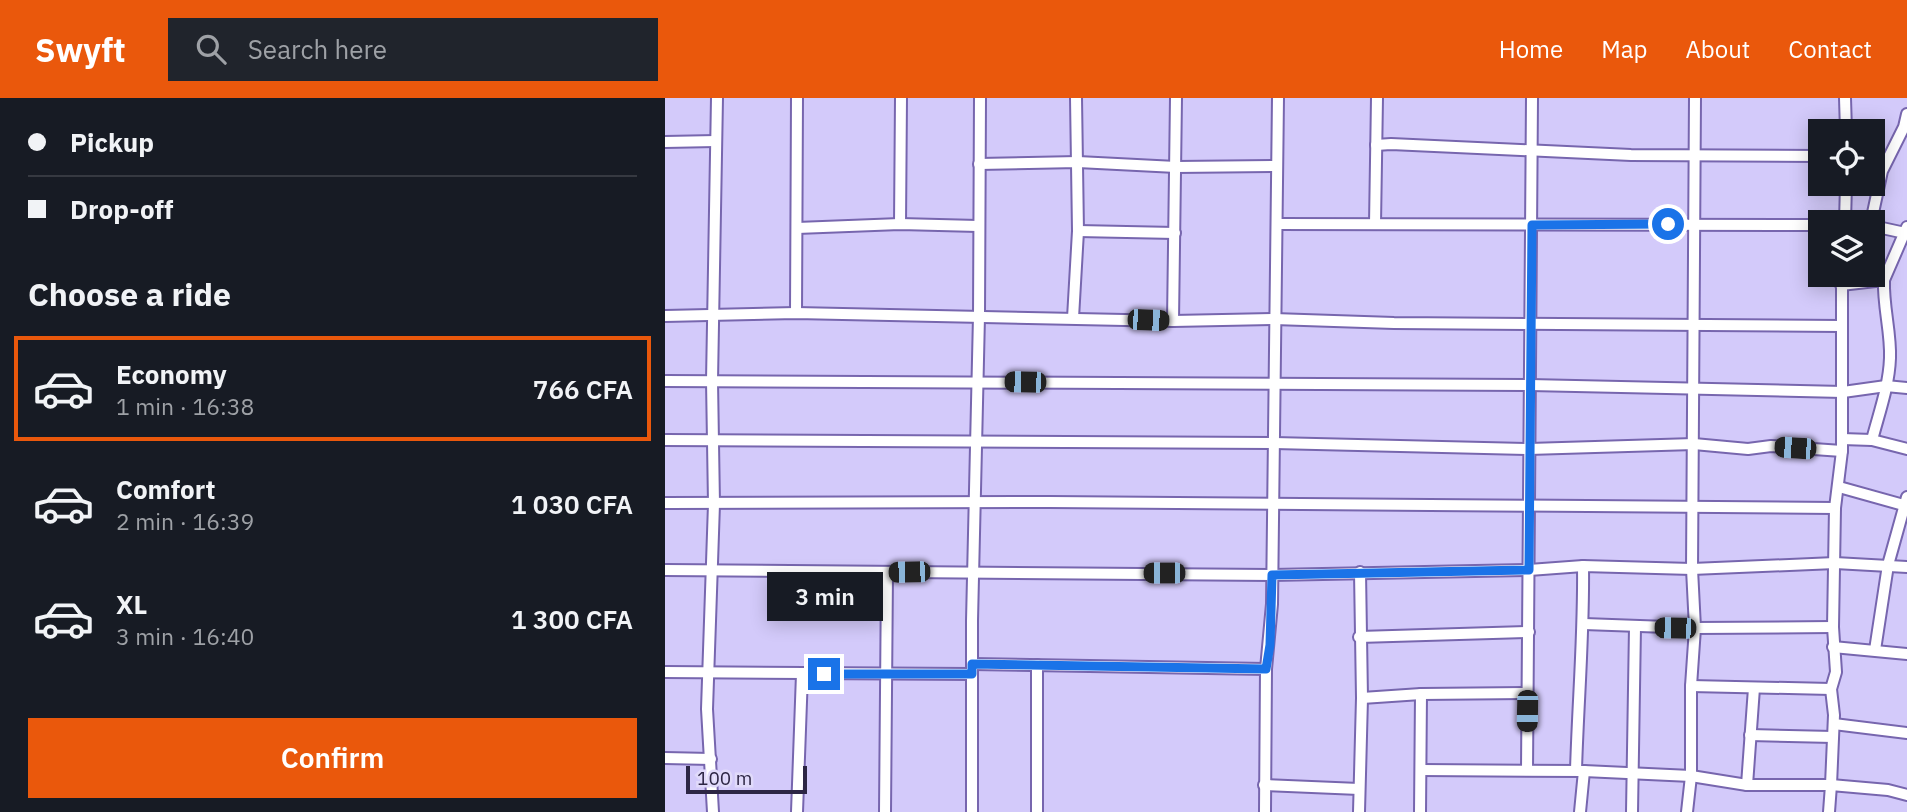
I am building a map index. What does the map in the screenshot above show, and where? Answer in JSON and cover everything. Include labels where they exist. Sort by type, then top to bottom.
[{"type":"street","points":[[713,812],[707,709],[714,504],[712,381],[717,98]]},
{"type":"street","points":[[796,313],[797,98]]},
{"type":"street","points":[[900,224],[901,98]]},
{"type":"street","points":[[972,812],[980,98]]},
{"type":"street","points":[[1073,318],[1078,231],[1076,98]]},
{"type":"street","points":[[1173,321],[1176,98]]},
{"type":"street","points":[[1265,812],[1266,669],[1270,645],[1272,575],[1278,98]]},
{"type":"street","points":[[1375,224],[1377,98]]},
{"type":"street","points":[[1527,770],[1532,98]]},
{"type":"street","points":[[1687,812],[1691,776],[1691,686],[1695,628],[1692,508],[1695,98]]},
{"type":"street","points":[[1845,98],[1846,119]]},
{"type":"street","points":[[1875,210],[1882,171],[1904,128],[1907,114]]},
{"type":"street","points":[[665,142],[716,141]]},
{"type":"street","points":[[1376,145],[1808,156]]},
{"type":"street","points":[[979,164],[1078,162],[1176,167],[1277,166]]},
{"type":"street","points":[[797,228],[900,224],[978,226]]},
{"type":"street","points":[[1278,224],[1808,225]]},
{"type":"street","points":[[1885,226],[1906,230],[1885,278]]},
{"type":"street","points":[[1078,231],[1175,233]]},
{"type":"street","points":[[1829,812],[1834,724],[1831,689],[1836,672],[1833,646],[1835,508],[1842,445],[1841,287]]},
{"type":"street","points":[[1872,440],[1890,358],[1884,287]]},
{"type":"street","points":[[665,316],[796,313],[1173,321],[1274,320],[1694,327],[1841,326]]},
{"type":"street","points":[[665,380],[1530,385],[1843,392],[1886,386],[1907,388]]},
{"type":"street","points":[[665,440],[1274,443],[1529,449],[1694,444],[1748,449],[1842,445],[1872,440],[1907,449]]},
{"type":"street","points":[[1839,487],[1906,502],[1888,565],[1875,650]]},
{"type":"street","points":[[665,503],[976,502],[1835,508]]},
{"type":"street","points":[[1894,539],[1907,541]]},
{"type":"street","points":[[665,570],[1272,575],[1529,570],[1583,566],[1692,569],[1835,563],[1907,567]]},
{"type":"street","points":[[1580,812],[1578,706],[1584,624],[1583,566]]},
{"type":"street","points":[[1359,812],[1362,698],[1360,572]]},
{"type":"street","points":[[885,812],[887,573]]},
{"type":"street","points":[[1584,624],[1695,628],[1833,627]]},
{"type":"street","points":[[1632,812],[1635,627]]},
{"type":"street","points":[[1359,637],[1529,632]]},
{"type":"street","points":[[1833,646],[1906,652]]},
{"type":"street","points":[[665,672],[885,675],[1037,665],[1266,669]]},
{"type":"street","points":[[1037,665],[1037,812]]},
{"type":"street","points":[[797,812],[802,674]]},
{"type":"street","points":[[1691,686],[1831,689]]},
{"type":"street","points":[[1747,785],[1754,688]]},
{"type":"street","points":[[1362,698],[1421,694],[1527,694]]},
{"type":"street","points":[[1420,812],[1421,694]]},
{"type":"street","points":[[1834,724],[1907,733]]},
{"type":"street","points":[[1750,735],[1833,737]]},
{"type":"street","points":[[665,758],[711,759]]},
{"type":"street","points":[[1421,770],[1580,770],[1691,776],[1747,785],[1831,785],[1888,790],[1907,795]]},
{"type":"street","points":[[1264,785],[1359,789]]},
{"type":"route","points":[[824,674],[972,674],[972,664],[1266,669],[1270,645],[1272,575],[1529,570],[1532,225],[1668,224]]}]
